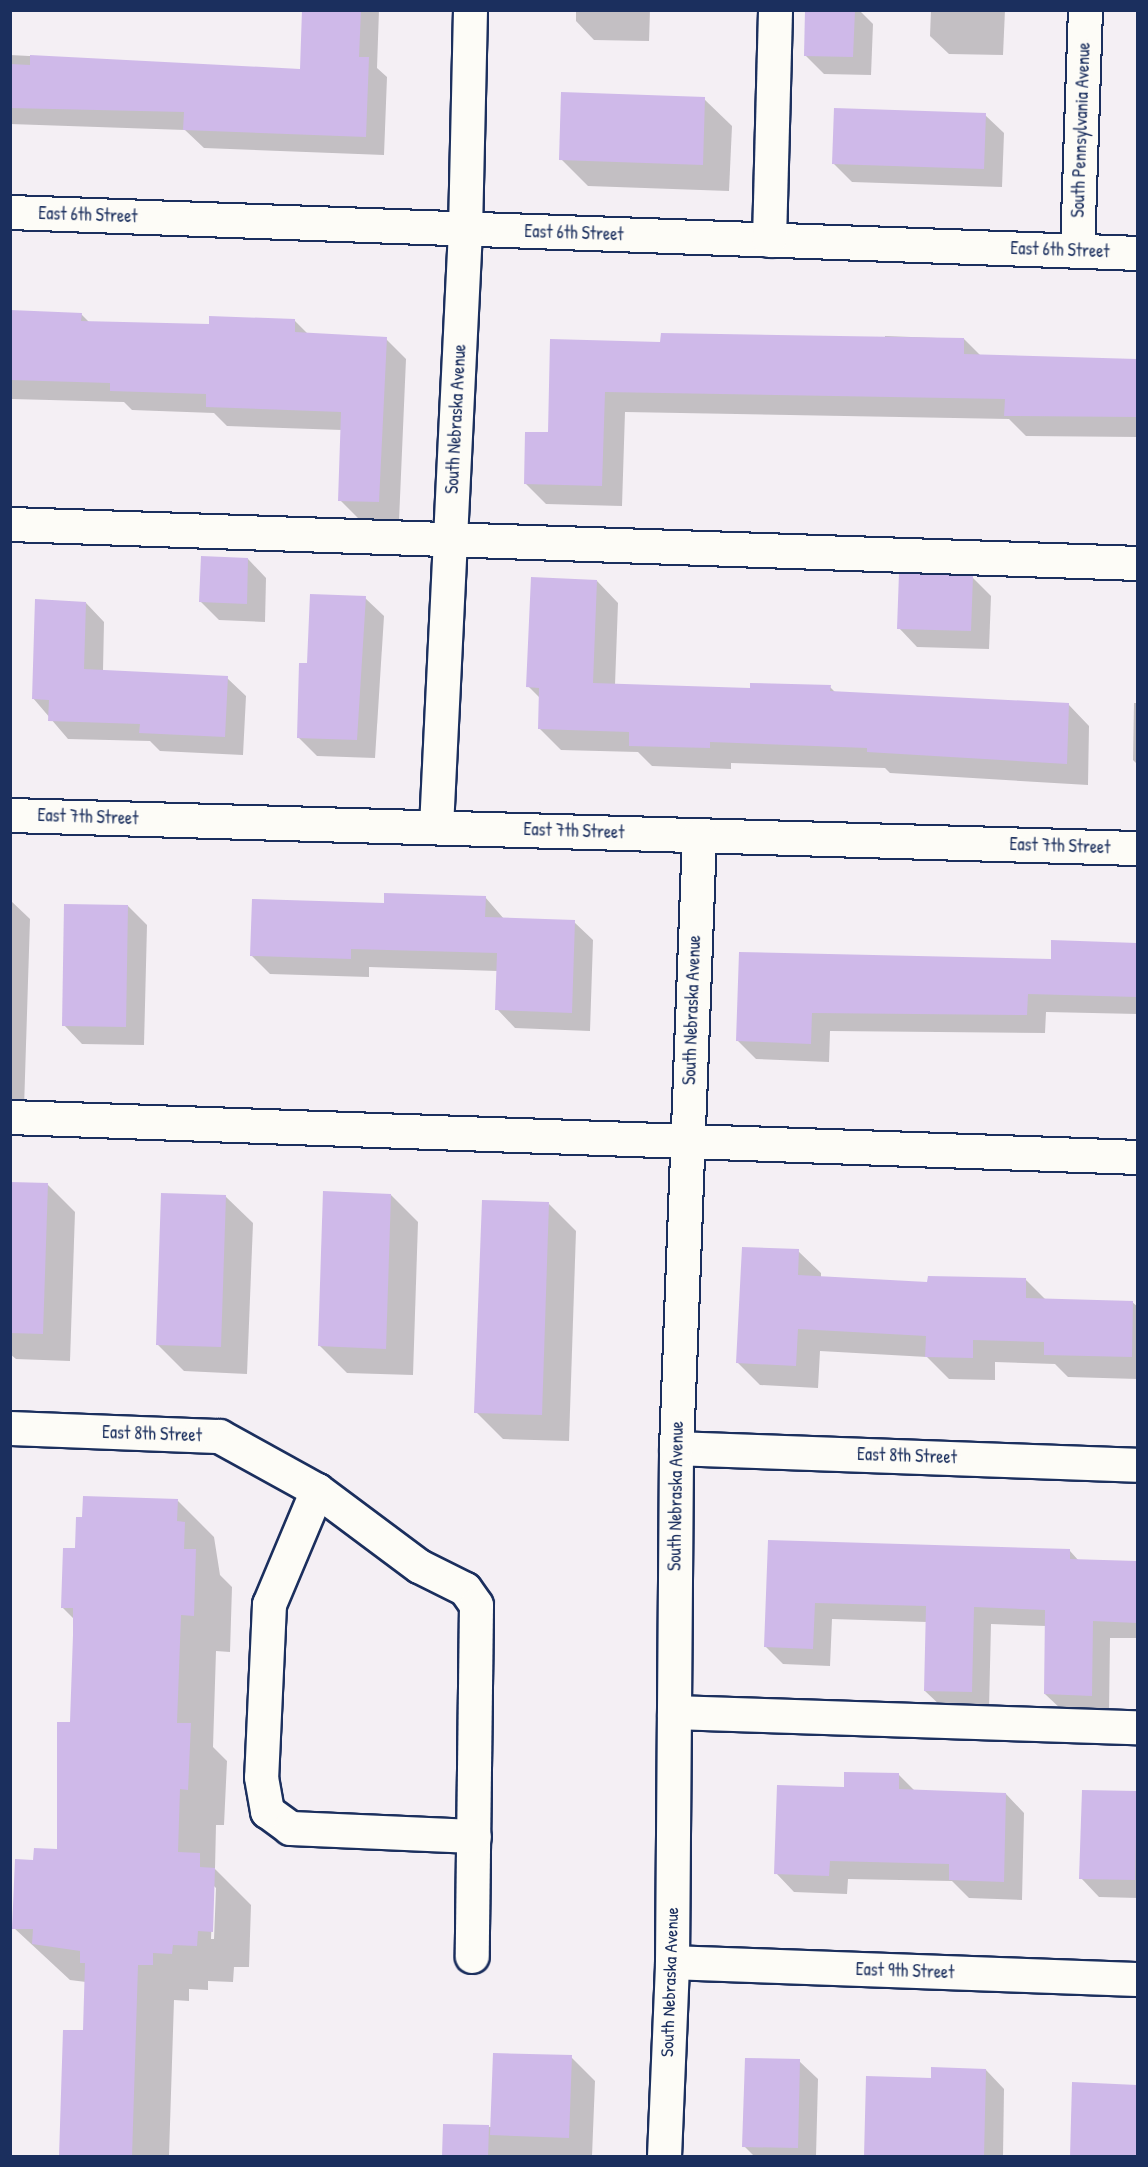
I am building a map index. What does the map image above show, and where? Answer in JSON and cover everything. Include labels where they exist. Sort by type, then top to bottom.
[{"type":"street","name":"South Nebraska Avenue","points":[[436,827],[465,230],[470,10]]},
{"type":"street","points":[[769,240],[775,10]]},
{"type":"street","name":"South Pennsylvania Avenue","points":[[1077,250],[1084,10]]},
{"type":"street","name":"East 6th Street","points":[[10,212],[1137,253]]},
{"type":"street","points":[[10,524],[1137,563]]},
{"type":"street","name":"East 7th Street","points":[[10,815],[1137,848]]},
{"type":"street","name":"South Nebraska Avenue","points":[[664,2157],[672,1962],[676,1448],[699,835]]},
{"type":"street","points":[[10,1117],[688,1139],[1137,1157]]},
{"type":"street","name":"East 8th Street","points":[[10,1428],[219,1436],[316,1490],[419,1566],[465,1589],[476,1605],[472,1956]]},
{"type":"street","name":"East 8th Street","points":[[676,1448],[1137,1465]]},
{"type":"street","points":[[316,1490],[269,1604],[261,1778],[267,1811],[290,1828],[474,1836]]},
{"type":"street","points":[[674,1712],[1137,1727]]},
{"type":"street","name":"East 9th Street","points":[[672,1962],[1137,1979]]},
{"type":"building","points":[[302,10],[361,10],[359,57],[369,57],[366,137],[183,130],[184,112],[10,108],[10,64],[30,65],[30,55],[300,69]]},
{"type":"building","points":[[805,10],[855,10],[853,57],[804,56]]},
{"type":"building","points":[[561,92],[705,97],[703,165],[559,160]]},
{"type":"building","points":[[834,108],[986,113],[984,169],[832,164]]},
{"type":"building","points":[[10,310],[82,313],[81,321],[209,324],[209,316],[295,319],[295,332],[387,337],[379,502],[338,501],[341,412],[206,407],[206,394],[110,391],[110,383],[10,380]]},
{"type":"building","points":[[661,333],[964,338],[964,354],[1137,359],[1137,417],[1004,416],[1005,399],[605,392],[602,486],[524,484],[525,432],[548,432],[550,339],[660,342]]},
{"type":"building","points":[[201,556],[248,558],[247,604],[199,602]]},
{"type":"building","points":[[899,573],[973,576],[971,631],[897,629]]},
{"type":"building","points":[[531,577],[597,580],[593,683],[750,688],[750,683],[831,685],[830,691],[1069,703],[1067,764],[867,752],[867,748],[710,742],[710,748],[629,746],[629,732],[538,729],[539,688],[526,687]]},
{"type":"building","points":[[310,594],[366,596],[357,740],[297,738],[299,663],[307,663]]},
{"type":"building","points":[[35,599],[86,602],[84,669],[228,676],[225,737],[139,733],[140,724],[48,721],[49,700],[32,699]]},
{"type":"building","points":[[384,893],[486,896],[485,917],[575,920],[572,1013],[495,1010],[497,953],[351,949],[351,959],[250,956],[252,899],[384,903]]},
{"type":"building","points":[[64,904],[128,905],[126,1027],[62,1026]]},
{"type":"building","points":[[1051,940],[1137,943],[1137,997],[1028,994],[1027,1015],[812,1013],[811,1044],[736,1041],[739,952],[1051,959]]},
{"type":"building","points":[[10,1182],[48,1183],[43,1334],[10,1333]]},
{"type":"building","points":[[323,1191],[391,1194],[386,1349],[318,1346]]},
{"type":"building","points":[[161,1193],[226,1195],[221,1347],[156,1345]]},
{"type":"building","points":[[482,1200],[549,1202],[542,1415],[474,1413]]},
{"type":"building","points":[[742,1247],[799,1249],[798,1275],[927,1282],[928,1276],[1026,1278],[1026,1298],[1133,1301],[1132,1357],[1044,1355],[1044,1342],[973,1340],[973,1358],[925,1357],[926,1336],[798,1329],[796,1366],[736,1363]]},
{"type":"building","points":[[83,1496],[178,1499],[177,1521],[185,1522],[184,1549],[196,1549],[194,1616],[181,1615],[177,1723],[191,1723],[188,1790],[180,1789],[178,1852],[200,1853],[200,1867],[215,1868],[213,1932],[198,1931],[197,1946],[173,1945],[172,1954],[153,1953],[153,1965],[138,1965],[132,2157],[59,2157],[63,2030],[83,2030],[85,1963],[80,1963],[80,1951],[32,1944],[33,1929],[12,1929],[15,1859],[33,1860],[34,1848],[57,1849],[57,1722],[70,1722],[73,1635],[73,1608],[61,1608],[63,1548],[75,1548],[76,1517],[82,1517]]},
{"type":"building","points":[[768,1540],[1070,1549],[1070,1559],[1137,1561],[1137,1623],[1093,1621],[1092,1696],[1044,1694],[1045,1610],[974,1607],[972,1692],[924,1691],[926,1606],[815,1603],[813,1649],[764,1647]]},
{"type":"building","points":[[844,1772],[899,1773],[899,1789],[1006,1793],[1004,1882],[949,1880],[949,1864],[830,1861],[829,1876],[774,1874],[777,1785],[844,1787]]},
{"type":"building","points":[[1082,1790],[1137,1791],[1135,1880],[1079,1879]]},
{"type":"building","points":[[493,2053],[572,2055],[569,2138],[490,2135]]},
{"type":"building","points":[[745,2058],[800,2059],[798,2148],[742,2147]]},
{"type":"building","points":[[931,2067],[986,2069],[984,2157],[864,2157],[866,2076],[931,2078]]},
{"type":"building","points":[[1072,2082],[1137,2085],[1137,2157],[1070,2157]]},
{"type":"building","points":[[443,2124],[489,2125],[488,2157],[442,2157]]}]
